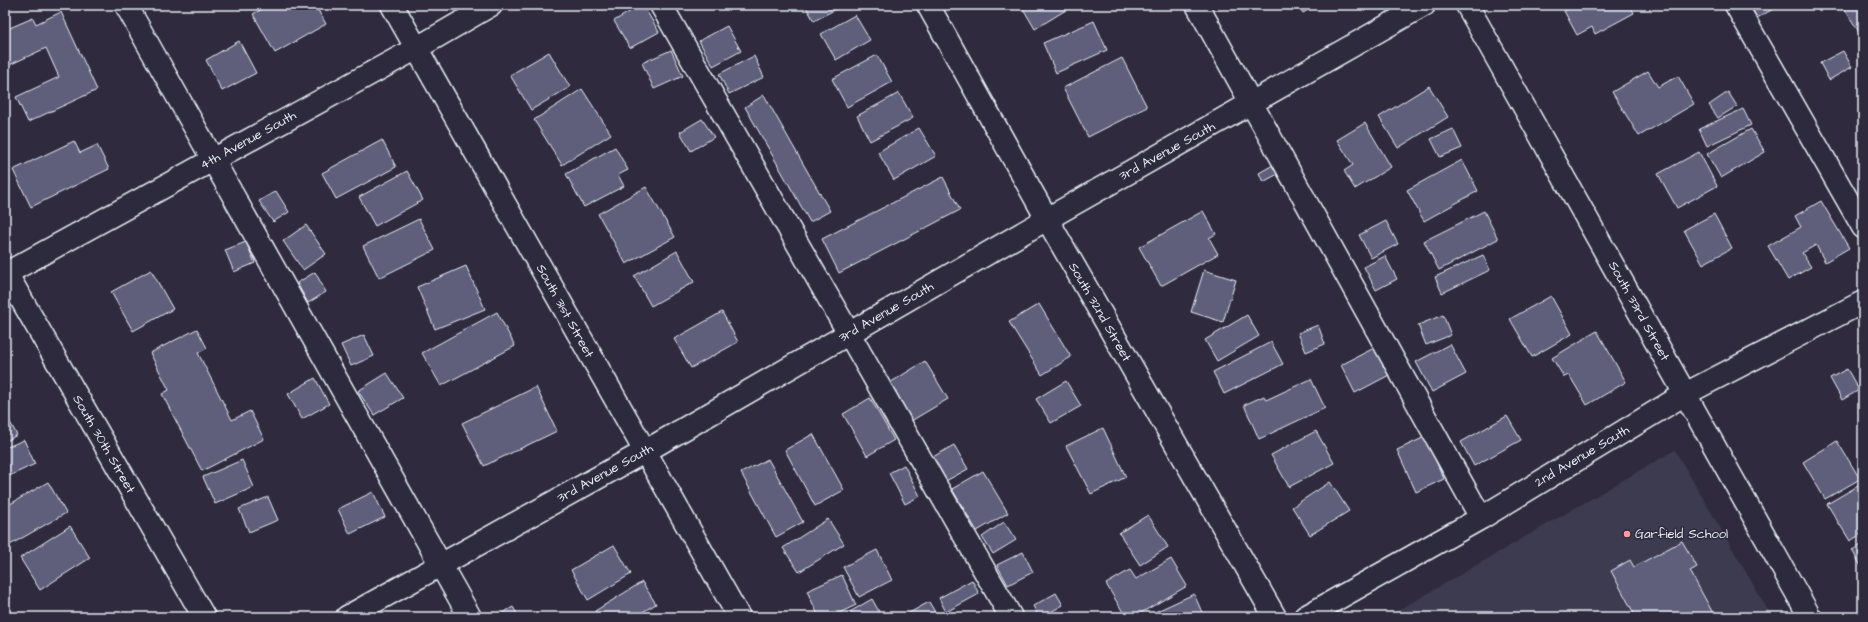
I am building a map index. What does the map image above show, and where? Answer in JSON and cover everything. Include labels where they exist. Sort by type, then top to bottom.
[{"type":"street","points":[[126,5],[470,617]]},
{"type":"street","name":"South 31st Street","points":[[392,5],[644,452],[739,617]]},
{"type":"street","name":"4th Avenue South","points":[[5,273],[417,48],[491,5]]},
{"type":"street","points":[[661,5],[1011,617]]},
{"type":"street","name":"South 32nd Street","points":[[928,5],[1047,219],[1275,617]]},
{"type":"street","points":[[1198,5],[1481,518]]},
{"type":"street","name":"3rd Avenue South","points":[[347,617],[644,452],[1047,219],[1424,5]]},
{"type":"street","name":"South 33rd Street","points":[[1467,5],[1810,617]]},
{"type":"street","points":[[1736,5],[1863,227]]},
{"type":"street","name":"South 30th Street","points":[[5,273],[204,617]]},
{"type":"street","name":"2nd Avenue South","points":[[1305,617],[1481,518],[1685,394],[1863,302]]},
{"type":"shaded area","name":"Garfield School","points":[[1675,450],[1772,617],[1387,617]]},
{"type":"building","points":[[269,5],[315,5],[326,24],[275,53],[253,14]]},
{"type":"building","points":[[643,5],[659,32],[630,48],[614,21]]},
{"type":"building","points":[[805,5],[843,5],[814,21]]},
{"type":"building","points":[[1021,5],[1074,5],[1035,29]]},
{"type":"building","points":[[1298,5],[1316,5],[1303,13]]},
{"type":"building","points":[[1576,5],[1630,5],[1634,13],[1595,34],[1592,27],[1577,35],[1564,11]]},
{"type":"building","points":[[1750,5],[1773,5],[1775,8],[1757,18]]},
{"type":"building","points":[[1842,5],[1863,5],[1863,29],[1859,32]]},
{"type":"building","points":[[61,12],[97,90],[28,122],[16,97],[59,77],[46,48],[5,67],[5,30],[33,18],[36,24]]},
{"type":"building","points":[[855,15],[870,40],[836,60],[821,34]]},
{"type":"building","points":[[1094,21],[1107,50],[1056,73],[1043,43]]},
{"type":"building","points":[[727,26],[741,51],[713,66],[699,41]]},
{"type":"building","points":[[239,41],[256,73],[222,91],[206,60]]},
{"type":"building","points":[[671,50],[683,76],[654,89],[642,63]]},
{"type":"building","points":[[1843,51],[1852,67],[1829,80],[1820,63]]},
{"type":"building","points":[[549,52],[570,87],[531,110],[510,75]]},
{"type":"building","points":[[877,55],[892,82],[847,107],[832,79]]},
{"type":"building","points":[[754,56],[764,77],[729,94],[719,74]]},
{"type":"building","points":[[1122,58],[1147,107],[1088,137],[1063,88]]},
{"type":"building","points":[[1648,71],[1658,87],[1678,76],[1694,104],[1639,136],[1612,92]]},
{"type":"building","points":[[1429,86],[1448,117],[1398,148],[1379,117]]},
{"type":"building","points":[[582,89],[611,134],[562,165],[534,120]]},
{"type":"building","points":[[1728,92],[1737,106],[1718,118],[1709,105]]},
{"type":"building","points":[[899,93],[913,118],[870,141],[857,116]]},
{"type":"building","points":[[764,95],[830,211],[810,222],[745,107]]},
{"type":"building","points":[[1743,109],[1751,125],[1707,146],[1699,129]]},
{"type":"building","points":[[702,119],[714,137],[691,151],[680,132]]},
{"type":"building","points":[[1365,123],[1391,167],[1355,189],[1344,171],[1353,165],[1337,140]]},
{"type":"building","points":[[919,128],[936,156],[894,180],[878,152]]},
{"type":"building","points":[[1453,129],[1462,148],[1440,157],[1431,139]]},
{"type":"building","points":[[1751,129],[1765,152],[1721,178],[1707,154]]},
{"type":"building","points":[[382,140],[396,167],[336,199],[322,173]]},
{"type":"building","points":[[74,141],[80,153],[97,145],[109,169],[31,207],[13,170]]},
{"type":"building","points":[[615,147],[628,170],[618,175],[624,186],[584,207],[566,174]]},
{"type":"building","points":[[1699,152],[1717,186],[1677,208],[1658,174]]},
{"type":"building","points":[[1462,160],[1478,191],[1424,221],[1407,190]]},
{"type":"building","points":[[1273,165],[1278,174],[1263,182],[1259,173]]},
{"type":"building","points":[[407,171],[423,200],[375,226],[359,197]]},
{"type":"building","points":[[943,177],[960,210],[839,273],[822,239]]},
{"type":"building","points":[[646,187],[675,237],[626,264],[598,214]]},
{"type":"building","points":[[276,191],[289,212],[273,222],[259,201]]},
{"type":"building","points":[[1821,201],[1849,248],[1825,262],[1816,245],[1802,253],[1811,267],[1788,280],[1768,246],[1801,227],[1795,216]]},
{"type":"building","points":[[1203,211],[1216,234],[1209,238],[1218,254],[1161,286],[1139,247]]},
{"type":"building","points":[[1484,211],[1498,239],[1439,270],[1424,241]]},
{"type":"building","points":[[1714,214],[1732,248],[1703,264],[1684,230]]},
{"type":"building","points":[[419,219],[435,250],[379,278],[363,246]]},
{"type":"building","points":[[1386,221],[1398,244],[1371,258],[1359,235]]},
{"type":"building","points":[[306,225],[326,254],[303,270],[283,241]]},
{"type":"building","points":[[246,242],[255,263],[234,272],[225,250]]},
{"type":"building","points":[[677,251],[694,282],[651,306],[634,276]]},
{"type":"building","points":[[1483,255],[1490,270],[1442,293],[1435,277]]},
{"type":"building","points":[[1385,256],[1397,279],[1376,290],[1364,267]]},
{"type":"building","points":[[466,266],[485,309],[435,329],[417,287]]},
{"type":"building","points":[[151,270],[173,309],[133,331],[111,292]]},
{"type":"building","points":[[1204,270],[1236,280],[1223,322],[1191,312]]},
{"type":"building","points":[[315,272],[326,292],[308,303],[297,283]]},
{"type":"building","points":[[1551,296],[1572,334],[1532,357],[1510,319]]},
{"type":"building","points":[[1039,304],[1071,357],[1042,375],[1009,322]]},
{"type":"building","points":[[497,312],[515,346],[441,386],[422,353]]},
{"type":"building","points":[[722,312],[738,342],[691,368],[674,339]]},
{"type":"building","points":[[1247,315],[1259,336],[1217,361],[1205,340]]},
{"type":"building","points":[[1443,315],[1451,335],[1426,345],[1418,325]]},
{"type":"building","points":[[1318,325],[1325,344],[1306,352],[1298,333]]},
{"type":"building","points":[[197,329],[207,348],[198,353],[232,420],[250,411],[264,439],[202,471],[162,394],[169,390],[150,353]]},
{"type":"building","points":[[1597,331],[1626,382],[1587,405],[1569,375],[1564,377],[1552,358]]},
{"type":"building","points":[[364,335],[374,356],[351,366],[341,345]]},
{"type":"building","points":[[1271,342],[1283,364],[1224,394],[1213,372]]},
{"type":"building","points":[[1450,344],[1466,374],[1432,392],[1416,362]]},
{"type":"building","points":[[1378,346],[1393,373],[1355,393],[1341,365]]},
{"type":"building","points":[[925,361],[948,399],[911,421],[888,384]]},
{"type":"building","points":[[1847,369],[1859,390],[1842,400],[1830,378]]},
{"type":"building","points":[[387,373],[403,398],[374,415],[358,391]]},
{"type":"building","points":[[315,378],[329,404],[302,419],[288,394]]},
{"type":"building","points":[[1311,379],[1325,408],[1259,439],[1244,405],[1264,396],[1266,400]]},
{"type":"building","points":[[1066,381],[1081,406],[1051,423],[1036,399]]},
{"type":"building","points":[[536,387],[557,431],[484,466],[462,423]]},
{"type":"building","points":[[870,398],[894,440],[867,456],[843,414]]},
{"type":"building","points":[[1507,416],[1521,440],[1474,466],[1461,442]]},
{"type":"building","points":[[7,417],[17,435],[5,442],[5,418]]},
{"type":"building","points":[[1103,428],[1126,477],[1091,494],[1066,446]]},
{"type":"building","points":[[1316,431],[1334,463],[1289,487],[1271,455]]},
{"type":"building","points":[[813,434],[844,490],[815,506],[785,450]]},
{"type":"building","points":[[1425,437],[1444,479],[1416,492],[1397,450]]},
{"type":"building","points":[[24,440],[35,464],[5,478],[5,448]]},
{"type":"building","points":[[1837,441],[1860,479],[1825,499],[1803,462]]},
{"type":"building","points":[[954,445],[968,469],[944,482],[931,458]]},
{"type":"building","points":[[768,459],[803,522],[776,537],[741,473]]},
{"type":"building","points":[[242,460],[254,487],[215,504],[203,477]]},
{"type":"building","points":[[904,465],[920,496],[905,504],[889,473]]},
{"type":"building","points":[[983,471],[1008,513],[977,531],[952,489]]},
{"type":"building","points":[[48,482],[66,513],[8,546],[5,541],[5,507]]},
{"type":"building","points":[[1330,482],[1349,511],[1310,535],[1292,507]]},
{"type":"building","points":[[1863,483],[1863,533],[1850,541],[1827,504]]},
{"type":"building","points":[[373,492],[385,517],[350,534],[338,509]]},
{"type":"building","points":[[268,497],[278,520],[249,532],[239,509]]},
{"type":"building","points":[[1148,515],[1168,547],[1140,565],[1119,533]]},
{"type":"building","points":[[828,519],[844,544],[799,572],[783,548]]},
{"type":"building","points":[[1004,522],[1016,540],[993,554],[982,537]]},
{"type":"building","points":[[70,526],[90,558],[40,590],[20,558]]},
{"type":"building","points":[[1682,541],[1697,567],[1690,571],[1715,617],[1636,617],[1611,571],[1630,560],[1634,567]]},
{"type":"building","points":[[1863,544],[1863,570],[1852,550]]},
{"type":"building","points":[[614,545],[631,574],[588,600],[571,570]]},
{"type":"building","points":[[877,550],[892,580],[859,597],[843,567]]},
{"type":"building","points":[[1023,552],[1033,572],[1008,585],[997,565]]},
{"type":"building","points":[[1171,559],[1187,586],[1134,617],[1126,617],[1106,584],[1130,570],[1136,579]]},
{"type":"building","points":[[842,575],[856,605],[831,617],[819,617],[807,591]]},
{"type":"building","points":[[972,580],[979,594],[946,612],[939,598]]},
{"type":"building","points":[[642,582],[656,604],[634,617],[598,617],[595,611]]},
{"type":"building","points":[[1056,593],[1063,605],[1042,617],[1039,617],[1033,606]]},
{"type":"building","points":[[1194,594],[1204,617],[1144,617]]},
{"type":"building","points":[[872,599],[882,617],[841,617]]},
{"type":"building","points":[[929,602],[938,617],[902,617]]},
{"type":"building","points":[[513,607],[519,617],[496,617]]},
{"type":"building","points":[[99,612],[102,617],[90,617]]},
{"type":"place","name":"Garfield School","points":[[1627,534]]}]
